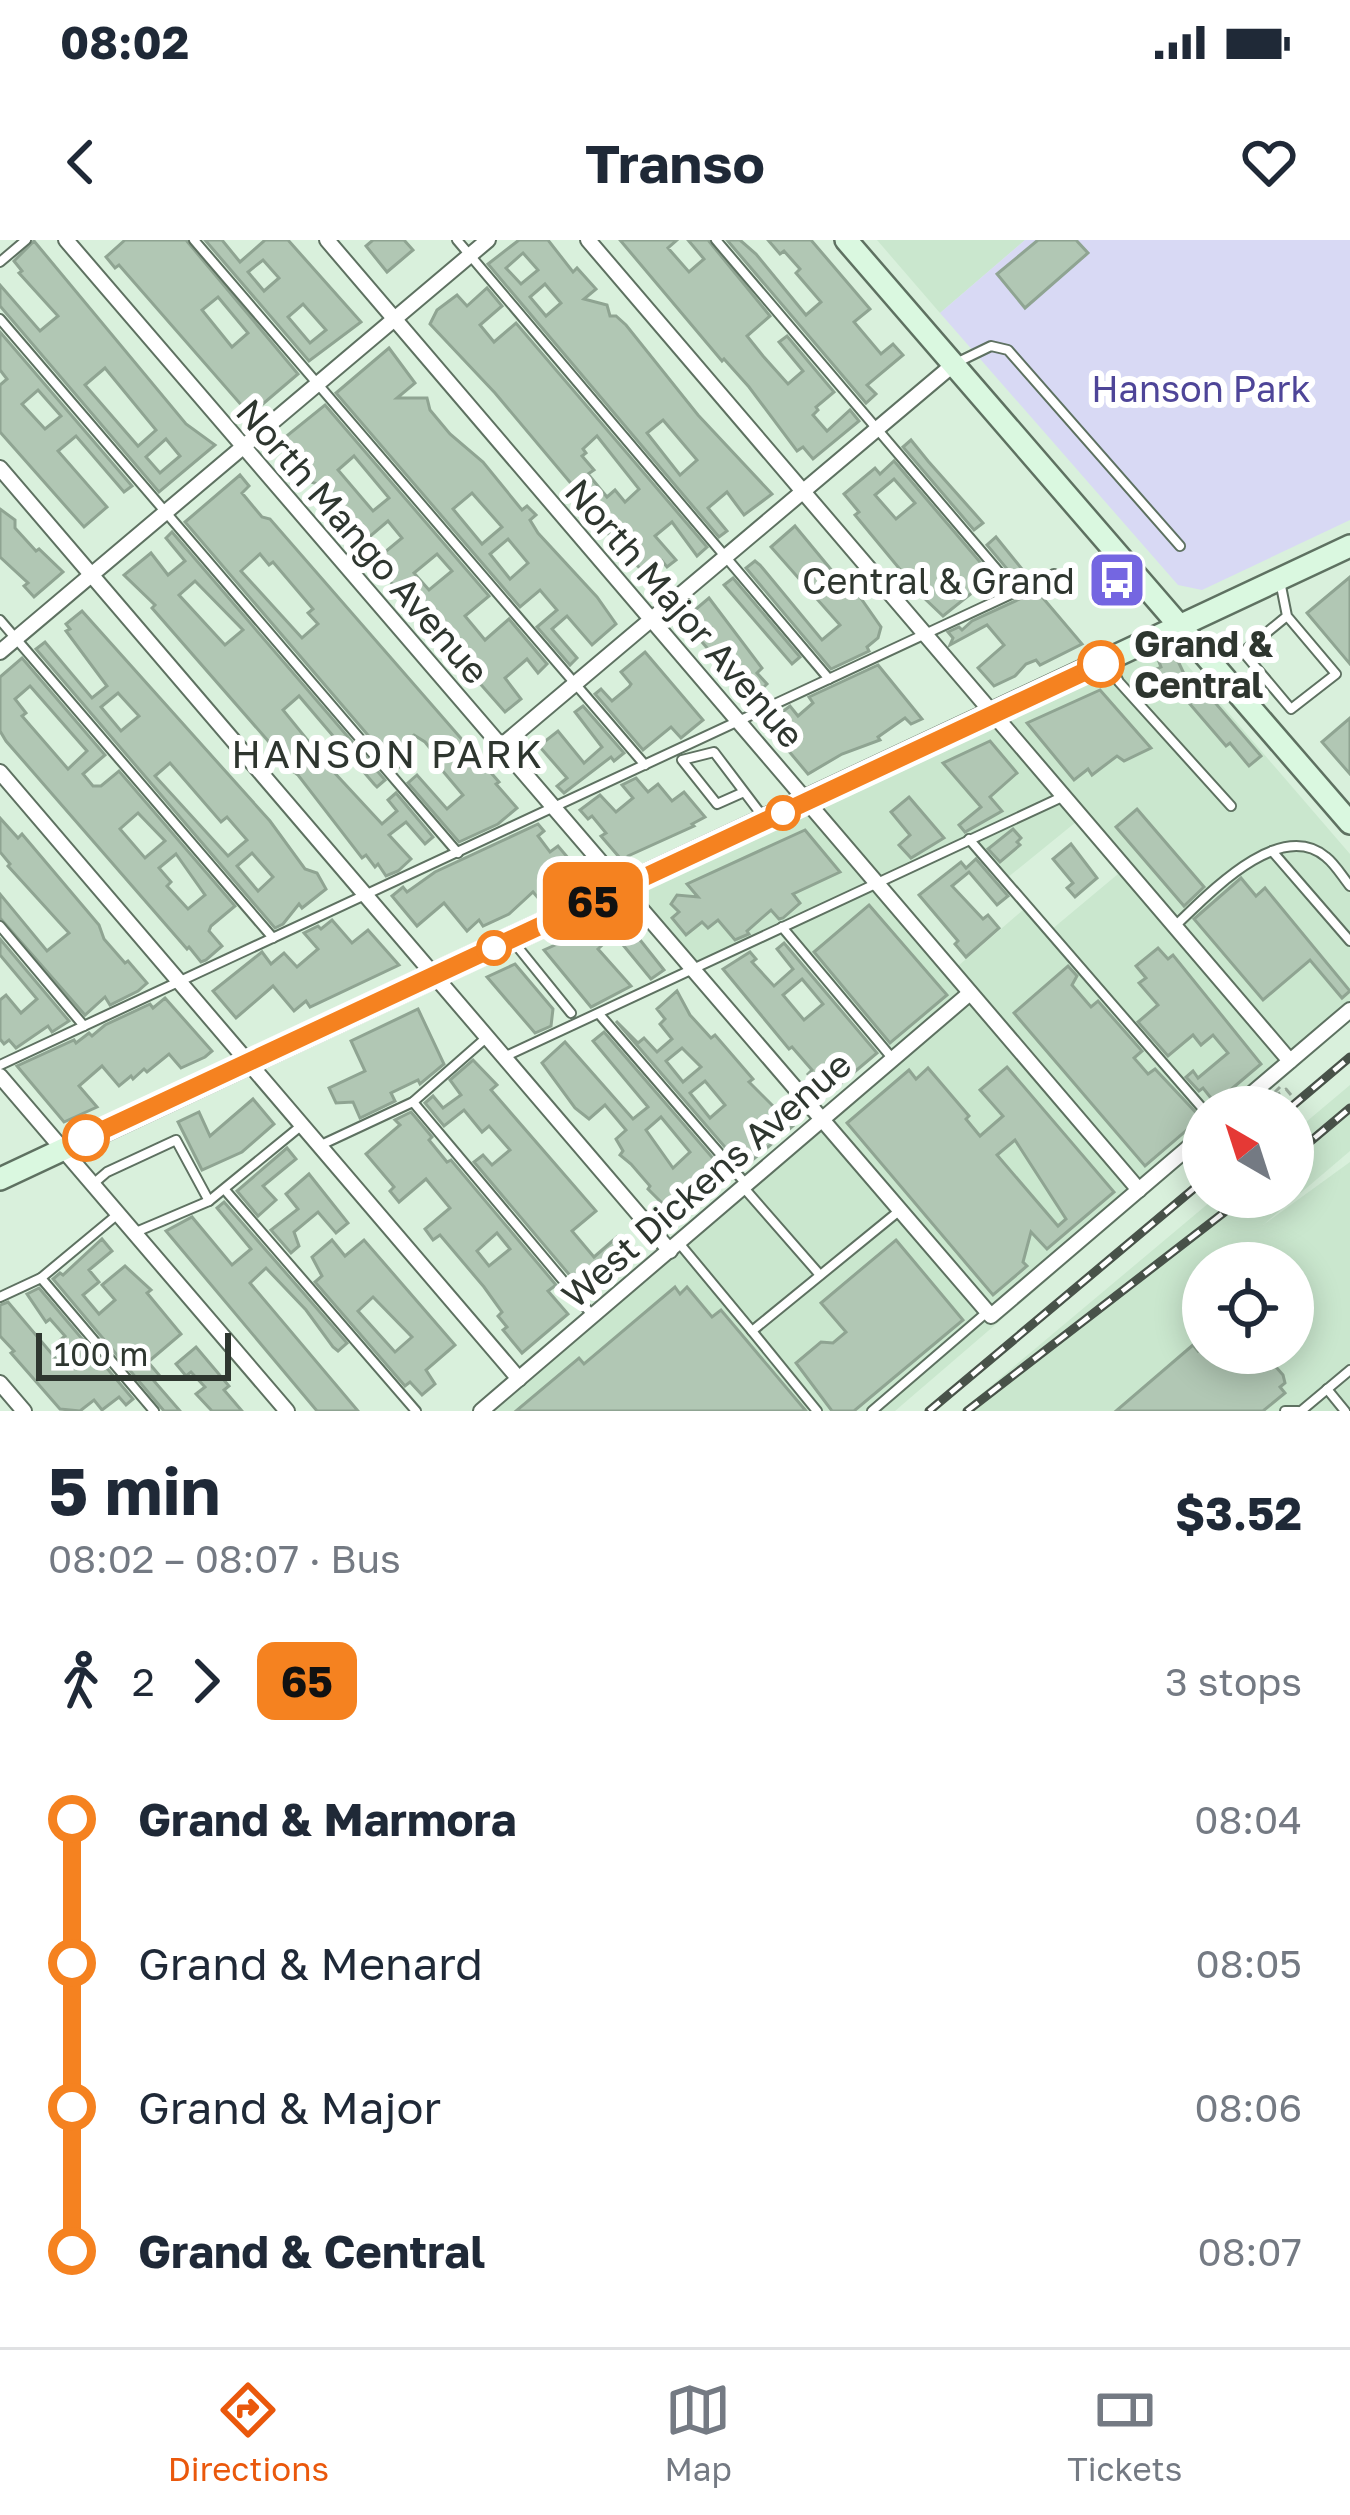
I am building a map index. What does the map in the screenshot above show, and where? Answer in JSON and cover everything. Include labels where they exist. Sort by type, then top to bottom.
[{"type":"main road","points":[[846,240],[1350,823]]},
{"type":"main road","points":[[0,1179],[1350,546]]},
{"type":"street","name":"North Mango Avenue","points":[[66,240],[989,1314]]},
{"type":"street","name":"North Major Avenue","points":[[327,240],[1138,1190]]},
{"type":"street","points":[[0,652],[488,240]]},
{"type":"street","points":[[588,240],[1290,1061]]},
{"type":"street","points":[[500,747],[954,364]]},
{"type":"street","points":[[0,468],[503,1058],[674,1247]]},
{"type":"street","points":[[0,772],[519,1379]]},
{"type":"street","name":"West Dickens Avenue","points":[[482,1411],[970,993]]},
{"type":"street","points":[[1261,1086],[1350,1010]]},
{"type":"street","points":[[0,1076],[287,1411]]},
{"type":"street","points":[[989,1314],[1182,1153]]},
{"type":"street","points":[[0,1383],[24,1411]]},
{"type":"lane","points":[[0,262],[26,240]]},
{"type":"lane","points":[[194,240],[645,765]]},
{"type":"lane","points":[[457,240],[830,679]]},
{"type":"lane","points":[[716,240],[1016,592]]},
{"type":"lane","points":[[0,319],[458,853]]},
{"type":"lane","points":[[954,364],[997,344],[1008,350],[1180,546]]},
{"type":"lane","points":[[0,1065],[1054,574]]},
{"type":"lane","points":[[1280,578],[1287,616],[1336,674],[1291,709],[1244,652],[1287,616]]},
{"type":"lane","points":[[0,620],[273,938]]},
{"type":"lane","points":[[1108,661],[1119,682],[1231,806]]},
{"type":"lane","points":[[744,792],[717,804],[682,760],[714,752],[766,820]]},
{"type":"lane","points":[[503,1058],[1062,797]]},
{"type":"lane","points":[[970,839],[1183,1086]]},
{"type":"lane","points":[[1174,927],[1232,874],[1273,851],[1306,848],[1324,854],[1350,886]]},
{"type":"lane","points":[[1273,851],[1350,941]]},
{"type":"lane","points":[[0,926],[84,1025]]},
{"type":"lane","points":[[782,927],[893,1059]]},
{"type":"lane","points":[[512,939],[571,1012]]},
{"type":"lane","points":[[599,1014],[820,1275]]},
{"type":"lane","points":[[320,1146],[413,1102],[487,1038]]},
{"type":"lane","points":[[413,1102],[593,1316]]},
{"type":"lane","points":[[134,1233],[209,1201],[302,1125]]},
{"type":"lane","points":[[93,1184],[107,1172],[176,1140],[209,1201]]},
{"type":"lane","points":[[225,1190],[416,1411]]},
{"type":"lane","points":[[752,1331],[899,1210]]},
{"type":"lane","points":[[0,1297],[41,1278],[118,1214]]},
{"type":"lane","points":[[674,1247],[817,1411]]},
{"type":"lane","points":[[41,1278],[154,1411]]},
{"type":"lane","points":[[872,1411],[989,1314]]},
{"type":"lane","points":[[1285,1411],[1299,1411],[1350,1370]]},
{"type":"lane","points":[[1327,1389],[1345,1411]]},
{"type":"path","points":[[1280,1084],[1286,1089],[1268,1104],[1282,1089],[1280,1084]]},
{"type":"shaded area","points":[[877,240],[1025,240],[940,313]]},
{"type":"shaded area","points":[[1166,652],[1182,659],[1350,854],[1350,1022],[1274,1086],[1182,1086],[1182,1164],[895,1411],[488,1411],[895,1062],[780,935],[702,970],[637,893],[1139,658]],"holes":[[[1076,822],[1118,874],[1045,935],[1023,910],[958,966],[887,882],[974,841],[1007,878]]]},
{"type":"shaded area","points":[[1350,1085],[1350,1151],[1314,1182],[1314,1115]]},
{"type":"shaded area","points":[[1350,1162],[1350,1411],[961,1411],[1191,1218],[1271,1218],[1263,1225],[1273,1218],[1314,1218],[1314,1188]]},
{"type":"green space","name":"Hanson Park","points":[[1025,240],[1350,240],[1350,520],[1202,590],[1178,585],[940,313]]},
{"type":"building","points":[[125,240],[186,240],[298,374],[250,415],[119,265],[115,268],[106,257]],"holes":[[[218,297],[248,333],[232,347],[202,310]]]},
{"type":"building","points":[[205,240],[222,240],[240,262],[265,240],[288,240],[361,322],[309,361]],"holes":[[[263,260],[279,278],[264,291],[248,272]],[[303,304],[326,330],[310,343],[288,317]]]},
{"type":"building","points":[[373,240],[404,240],[413,250],[387,272],[366,246]]},
{"type":"building","points":[[519,240],[548,240],[573,272],[577,268],[596,289],[584,299],[607,305],[610,316],[626,325],[698,415],[772,494],[744,515],[727,492],[708,508],[727,531],[719,537],[488,264]],"holes":[[[523,253],[538,270],[521,284],[506,268]],[[545,284],[561,303],[546,316],[530,297]],[[663,420],[697,460],[680,475],[647,433]]]},
{"type":"building","points":[[620,240],[677,240],[668,248],[689,272],[704,259],[688,240],[708,240],[770,316],[747,336],[763,356],[788,384],[803,371],[779,342],[787,336],[834,392],[813,415],[827,431],[850,410],[859,421],[813,459],[803,447],[797,451],[749,387]]},
{"type":"building","points":[[727,240],[740,240],[756,254],[806,315],[821,302],[796,273],[800,269],[768,240],[811,240],[870,309],[854,322],[881,354],[893,344],[903,355],[867,385],[876,394],[866,403]]},
{"type":"building","points":[[1038,240],[1076,240],[1088,253],[1025,308],[997,274]]},
{"type":"building","points":[[34,241],[186,424],[215,445],[159,492],[0,306],[0,285],[40,331],[58,316],[14,261]],"holes":[[[105,368],[156,430],[138,446],[85,385]],[[166,439],[180,456],[160,473],[146,457]]]},
{"type":"building","points":[[487,288],[502,306],[480,325],[494,342],[516,323],[707,547],[697,556],[672,522],[655,536],[676,560],[667,567],[662,561],[646,575],[589,513],[574,487],[495,393],[430,324],[437,310],[457,295],[467,306]],"holes":[[[597,436],[639,489],[625,502],[615,490],[607,497],[588,474],[594,470],[582,456],[583,449]]]},
{"type":"building","points":[[0,332],[132,486],[124,492],[76,436],[58,451],[107,507],[84,527],[0,432],[0,385],[7,379],[0,370]],"holes":[[[38,390],[61,416],[45,429],[22,404]]]},
{"type":"building","points":[[389,348],[415,383],[397,398],[427,398],[430,410],[450,434],[483,462],[522,510],[527,506],[536,515],[530,520],[538,533],[616,624],[592,645],[567,616],[552,629],[577,658],[570,665],[537,627],[557,610],[540,590],[520,607],[336,393]],"holes":[[[472,493],[502,527],[482,544],[453,509]],[[508,539],[528,563],[510,579],[490,554]]]},
{"type":"building","points":[[325,405],[489,596],[465,616],[485,640],[509,619],[547,664],[538,673],[527,659],[505,678],[521,699],[505,712],[373,562],[402,538],[388,521],[361,544],[312,492],[321,485],[298,478],[292,470],[296,467],[278,443]],"holes":[[[354,456],[389,498],[373,511],[338,470]],[[437,554],[452,571],[429,590],[414,573]]]},
{"type":"building","points":[[911,440],[983,523],[974,530],[903,447]]},
{"type":"building","points":[[894,461],[1003,589],[991,594],[983,584],[943,616],[855,515],[859,512],[844,494],[875,468],[880,474]],"holes":[[[894,479],[915,503],[896,519],[875,495]]]},
{"type":"building","points":[[240,475],[249,486],[242,493],[262,517],[270,519],[517,808],[498,824],[459,842],[408,783],[417,775],[447,809],[463,795],[425,742],[414,735],[398,749],[407,759],[397,769],[185,522]],"holes":[[[260,554],[269,565],[273,562],[313,609],[308,613],[318,624],[302,638],[241,571]]]},
{"type":"building","points":[[0,509],[15,520],[15,528],[36,551],[63,572],[34,597],[24,586],[28,583],[0,557]]},
{"type":"building","points":[[795,526],[843,584],[846,581],[855,590],[881,627],[869,651],[831,669],[746,568],[755,561],[760,565],[822,640],[840,625],[771,547]]},
{"type":"building","points":[[172,532],[385,780],[377,787],[299,696],[283,710],[331,769],[382,824],[397,811],[388,800],[396,793],[433,837],[425,844],[406,822],[389,835],[411,859],[398,871],[386,876],[366,855],[362,858],[298,775],[152,608],[155,605],[124,575],[151,553],[168,575],[185,561],[166,538]],"holes":[[[195,581],[243,630],[225,645],[179,595]]]},
{"type":"building","points":[[996,537],[1026,578],[1018,582],[987,545]]},
{"type":"building","points":[[1350,577],[1350,664],[1307,613]]},
{"type":"building","points":[[733,578],[800,657],[792,664],[724,585]]},
{"type":"building","points":[[1037,591],[1082,644],[1040,665],[1036,660],[1026,664],[1015,676],[994,686],[978,668],[1004,645],[987,625],[950,645],[953,638],[948,632],[962,630]]},
{"type":"building","points":[[709,598],[762,668],[757,673],[767,684],[751,699],[683,620]]},
{"type":"building","points":[[82,611],[270,821],[305,869],[317,873],[326,889],[302,908],[299,904],[275,928],[36,649],[45,642],[92,698],[107,686],[66,631],[70,629],[66,624]],"holes":[[[118,693],[139,716],[121,731],[101,707]],[[170,763],[221,822],[227,817],[247,840],[228,856],[155,776]],[[252,853],[273,877],[258,891],[237,866]]]},
{"type":"building","points":[[645,652],[703,720],[681,738],[671,727],[643,750],[595,694],[601,689],[612,701],[629,687],[621,672]]},
{"type":"building","points":[[1175,655],[1187,680],[1193,677],[1261,756],[1249,766],[1177,689],[1166,694],[1163,688],[1145,696],[1137,678]]},
{"type":"building","points":[[22,658],[105,755],[83,774],[93,786],[101,786],[119,771],[235,906],[211,926],[209,931],[222,946],[206,960],[201,962],[187,949],[6,741],[0,731],[0,677]],"holes":[[[30,686],[87,751],[68,769],[22,716],[26,713],[15,699]],[[138,813],[165,841],[145,858],[120,829]],[[176,854],[205,895],[188,909],[167,886],[171,882],[159,868]]]},
{"type":"building","points":[[878,665],[922,719],[911,724],[905,718],[880,740],[808,774],[766,724],[790,706],[798,716],[813,703],[809,697]]},
{"type":"building","points":[[1100,690],[1151,748],[1124,761],[1117,756],[1092,775],[1088,769],[1074,780],[1027,723]]},
{"type":"building","points":[[583,706],[624,753],[614,761],[611,757],[564,793],[557,786],[567,778],[539,746],[558,731],[584,763],[602,747],[575,712]]},
{"type":"building","points":[[1350,718],[1350,774],[1322,742]]},
{"type":"building","points":[[990,741],[1017,773],[990,797],[1002,811],[965,832],[959,825],[981,807],[943,763]]},
{"type":"building","points":[[636,778],[648,792],[658,784],[672,801],[684,792],[705,817],[628,856],[626,865],[601,836],[606,833],[592,816],[588,819],[580,810],[600,795],[616,812],[633,798],[622,785]]},
{"type":"building","points":[[909,797],[944,838],[911,858],[899,845],[910,835],[891,812]]},
{"type":"building","points":[[1137,809],[1204,887],[1184,906],[1116,827]]},
{"type":"building","points":[[0,818],[18,838],[22,834],[99,925],[104,939],[147,983],[138,991],[110,1005],[105,997],[85,1015],[0,918],[0,894],[47,951],[69,933],[8,866],[0,852]]},
{"type":"building","points":[[538,824],[544,831],[538,836],[550,852],[558,846],[585,878],[539,899],[533,892],[509,914],[483,926],[479,920],[467,931],[444,903],[417,926],[392,896],[403,887],[407,892],[435,872]]},
{"type":"building","points":[[1013,829],[1021,838],[1020,845],[1000,862],[988,849]]},
{"type":"building","points":[[805,830],[840,872],[793,894],[800,903],[783,918],[771,910],[749,934],[735,940],[718,920],[708,928],[702,922],[686,935],[672,918],[679,912],[671,904],[677,895],[698,897],[687,884]]},
{"type":"building","points":[[1071,844],[1097,878],[1075,897],[1067,888],[1073,883],[1053,859]]},
{"type":"building","points":[[976,859],[1008,896],[997,905],[969,872],[952,886],[983,919],[988,915],[999,928],[966,957],[919,895],[961,862],[966,868]]},
{"type":"building","points":[[1241,878],[1256,896],[1265,888],[1350,991],[1342,998],[1310,960],[1263,1000],[1194,919]]},
{"type":"building","points":[[869,905],[947,995],[890,1043],[814,952]]},
{"type":"building","points":[[621,916],[664,970],[651,979],[614,934],[598,949],[631,986],[591,1007],[544,950],[584,932],[587,936],[599,925],[604,930]]},
{"type":"building","points":[[332,920],[352,943],[368,930],[399,965],[310,1007],[306,1001],[294,1011],[273,986],[236,1018],[213,991],[262,952],[271,964],[284,953],[297,967],[318,949],[304,933]]},
{"type":"building","points":[[0,939],[69,1021],[52,1032],[48,1026],[16,1048],[0,1039],[0,1000],[6,995],[21,1013],[37,999],[0,955]]},
{"type":"building","points":[[784,943],[877,1053],[832,1091],[821,1078],[816,1083],[808,1074],[812,1070],[723,969],[750,952],[756,959],[752,962],[774,986],[793,969],[777,949]],"holes":[[[802,979],[823,1004],[804,1020],[783,995]]]},
{"type":"building","points":[[1158,948],[1168,959],[1173,955],[1261,1064],[1235,1086],[1194,1086],[1186,1077],[1193,1071],[1198,1078],[1228,1053],[1213,1035],[1201,1045],[1193,1035],[1168,1056],[1138,1022],[1158,1005],[1139,983],[1146,978],[1136,966]]},
{"type":"building","points":[[515,964],[553,1009],[551,1026],[535,1033],[487,977]]},
{"type":"building","points":[[1068,966],[1077,976],[1072,985],[1091,1007],[1098,1001],[1142,1051],[1134,1058],[1148,1074],[1155,1069],[1182,1098],[1182,1134],[1145,1166],[1014,1013]]},
{"type":"building","points":[[677,991],[690,1015],[711,1038],[715,1035],[753,1079],[749,1082],[793,1126],[743,1168],[616,1021],[638,1043],[644,1038],[657,1052],[672,1039],[660,1024],[665,1019],[657,1009]],"holes":[[[682,1048],[701,1067],[683,1082],[666,1061]],[[705,1081],[725,1105],[710,1118],[690,1093]]]},
{"type":"building","points":[[165,998],[212,1051],[205,1057],[181,1068],[169,1054],[119,1086],[102,1066],[79,1086],[97,1107],[64,1122],[17,1066],[76,1043],[89,1033],[92,1036],[150,1004],[153,1008]]},
{"type":"building","points":[[418,1009],[444,1064],[420,1084],[418,1080],[391,1093],[395,1101],[360,1118],[353,1102],[336,1103],[329,1088],[365,1071],[351,1041]]},
{"type":"building","points":[[604,1032],[730,1178],[679,1220],[620,1155],[623,1151],[616,1139],[626,1130],[605,1105],[589,1119],[575,1108],[542,1063],[565,1042],[633,1119],[648,1107],[593,1041]],"holes":[[[661,1117],[690,1152],[673,1168],[646,1130]]]},
{"type":"building","points":[[473,1060],[497,1085],[491,1090],[596,1211],[572,1231],[594,1257],[617,1237],[627,1249],[599,1272],[608,1282],[589,1298],[474,1162],[483,1155],[492,1165],[510,1150],[489,1126],[482,1132],[464,1110],[444,1126],[425,1103],[433,1096],[443,1108],[461,1095],[450,1080]]},
{"type":"building","points":[[1007,1067],[1114,1192],[1047,1249],[1031,1232],[1023,1262],[1027,1266],[993,1295],[847,1123],[909,1070],[916,1079],[928,1068],[980,1136],[1003,1116],[980,1090]],"holes":[[[1015,1140],[1066,1219],[1058,1226],[997,1155]]]},
{"type":"building","points":[[253,1099],[274,1124],[242,1152],[202,1170],[178,1122],[199,1112],[210,1136]]},
{"type":"building","points":[[411,1112],[447,1162],[451,1160],[556,1285],[548,1291],[568,1314],[522,1353],[503,1330],[507,1327],[498,1316],[502,1312],[484,1287],[440,1235],[433,1240],[425,1229],[450,1208],[426,1179],[399,1202],[390,1191],[394,1187],[366,1154],[400,1125],[395,1120]],"holes":[[[497,1233],[510,1249],[489,1266],[477,1251]]]},
{"type":"building","points":[[287,1148],[296,1159],[263,1186],[276,1200],[258,1216],[237,1191]]},
{"type":"building","points":[[309,1174],[348,1223],[336,1233],[318,1212],[294,1232],[299,1246],[291,1253],[271,1230],[298,1209],[286,1194]]},
{"type":"building","points":[[224,1202],[347,1343],[338,1351],[333,1347],[266,1268],[250,1283],[358,1411],[317,1411],[166,1231],[192,1217],[232,1265],[251,1249],[217,1208]]},
{"type":"building","points":[[102,1239],[112,1251],[89,1270],[99,1282],[83,1295],[99,1314],[115,1300],[102,1285],[125,1266],[151,1290],[147,1293],[181,1334],[148,1362],[160,1376],[154,1381],[180,1411],[164,1411],[53,1279]]},
{"type":"building","points":[[332,1240],[345,1256],[364,1240],[455,1345],[426,1370],[435,1384],[422,1395],[410,1382],[405,1386],[315,1282],[322,1276],[312,1257]],"holes":[[[373,1297],[412,1337],[395,1352],[358,1311]]]},
{"type":"building","points":[[896,1240],[963,1320],[854,1411],[832,1411],[796,1363],[821,1342],[833,1343],[846,1332],[821,1303]]},
{"type":"building","points":[[675,1287],[680,1294],[687,1287],[712,1317],[721,1310],[806,1411],[516,1411],[579,1358],[584,1364]]},
{"type":"building","points":[[39,1288],[133,1399],[126,1405],[119,1397],[102,1410],[94,1400],[80,1411],[60,1409],[11,1353],[14,1351],[0,1336],[0,1305],[8,1302],[57,1360],[66,1353],[59,1341],[65,1336],[50,1319],[46,1322],[27,1294]]},
{"type":"building","points":[[196,1347],[229,1386],[224,1390],[242,1411],[212,1411],[196,1394],[205,1387],[176,1364]]},
{"type":"building","points":[[1182,1354],[1182,1374],[1282,1374],[1285,1383],[1280,1387],[1285,1393],[1263,1411],[1116,1411]]},
{"type":"railway","points":[[1314,1088],[1350,1057]]},
{"type":"railway","points":[[1314,1138],[1350,1108]]},
{"type":"railway","points":[[929,1411],[1182,1199]]},
{"type":"railway","points":[[967,1411],[1217,1218]]},
{"type":"bus line","name":"65","points":[[86,1138],[1101,664]]},
{"type":"place","name":"Central & Grand","points":[[1117,580]]},
{"type":"place","name":"Grand & Central","points":[[1101,664]]},
{"type":"district","name":"HANSON PARK","points":[[388,753]]}]
